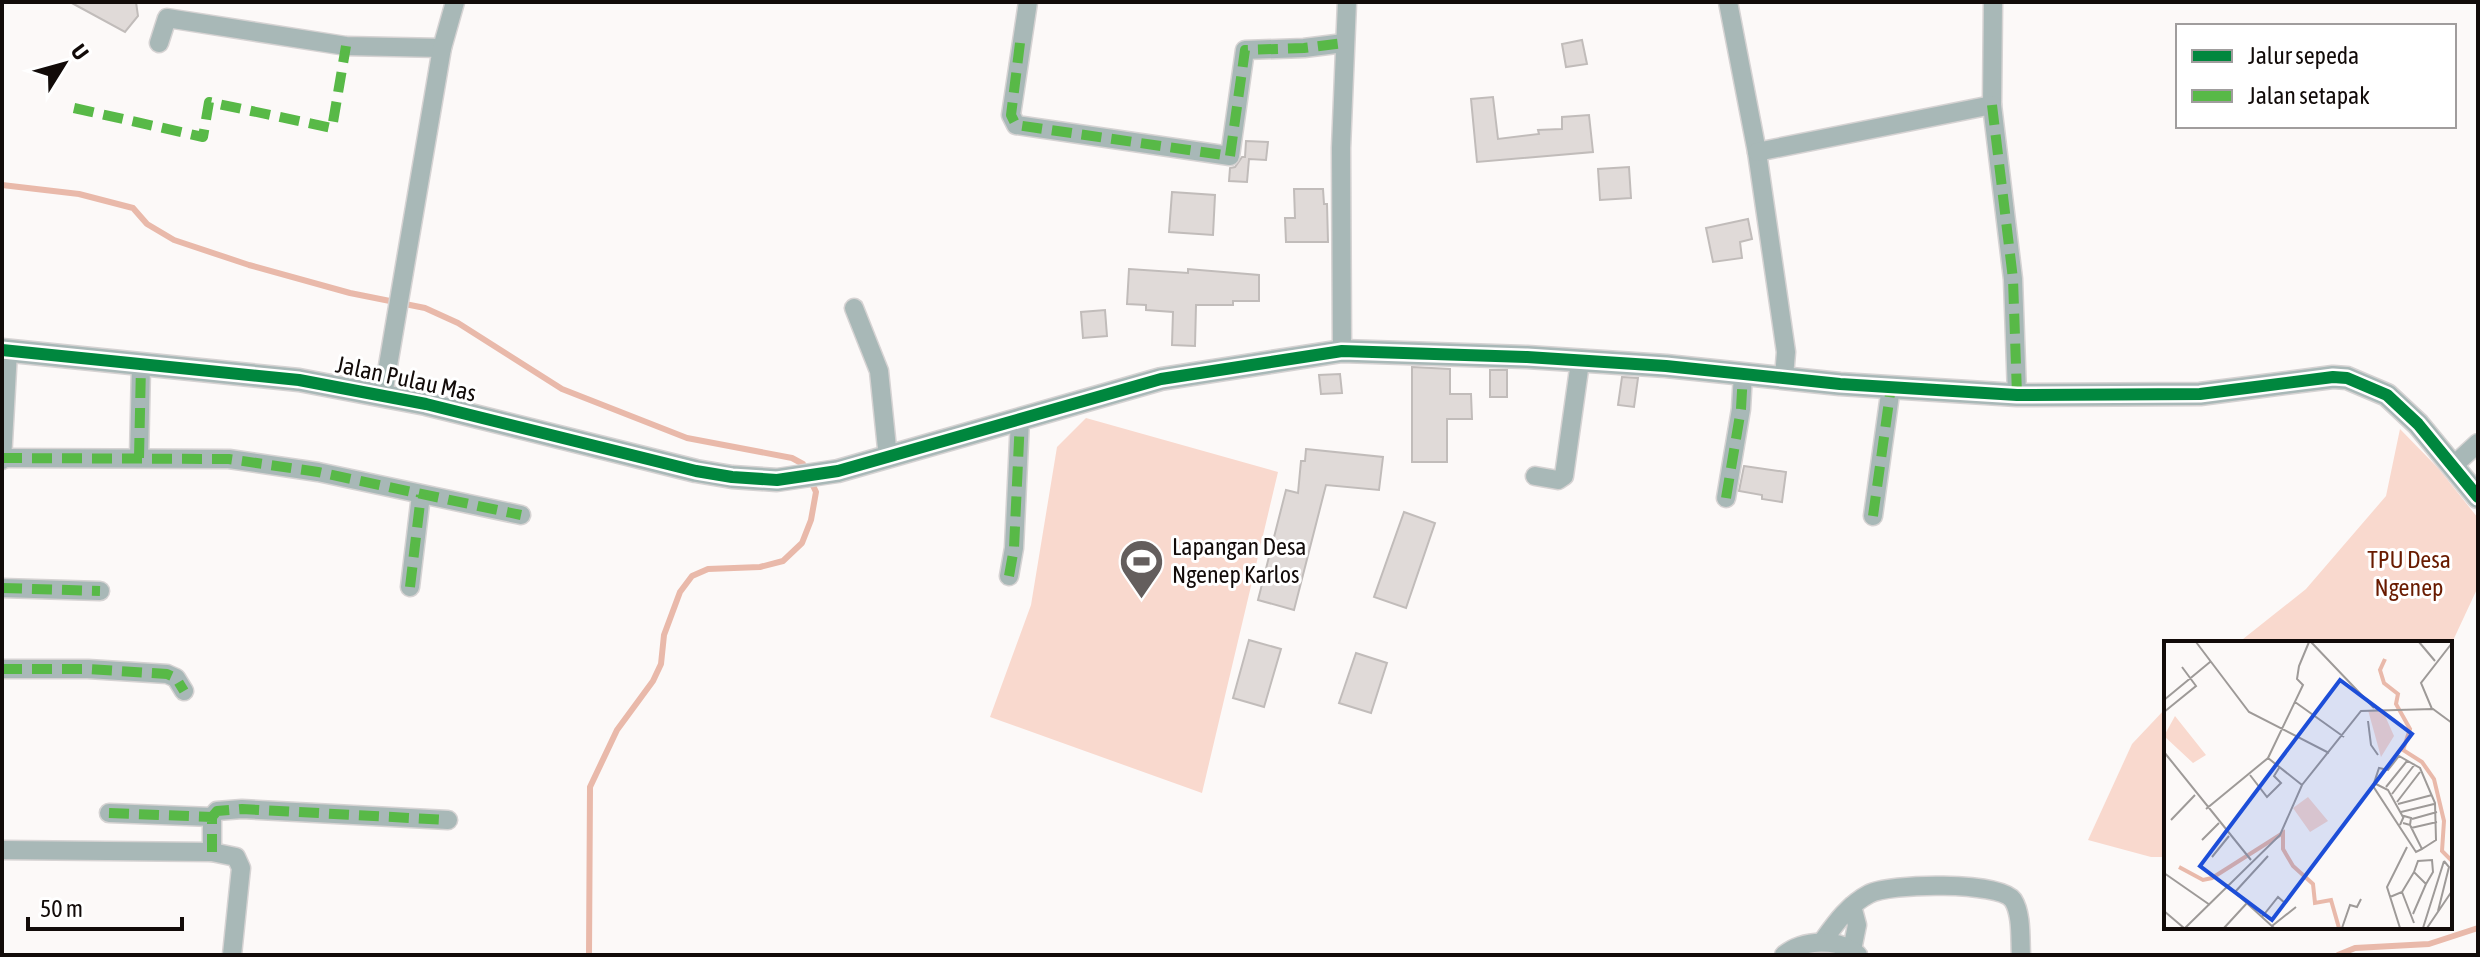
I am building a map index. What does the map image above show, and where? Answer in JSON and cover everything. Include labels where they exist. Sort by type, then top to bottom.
[{"type":"street","points":[[383,395],[442,48],[455,2]]},
{"type":"street","points":[[1028,2],[1011,115],[1016,125],[1230,156],[1245,50],[1344,43]]},
{"type":"street","points":[[1342,351],[1341,148],[1347,2]]},
{"type":"street","points":[[1728,2],[1757,152],[1786,352],[1784,377]]},
{"type":"street","points":[[1993,2],[1992,105],[2013,279],[2017,395]]},
{"type":"street","points":[[159,43],[167,18],[346,46],[442,48]]},
{"type":"street","points":[[1757,152],[1992,105]]},
{"type":"street","points":[[854,308],[881,379],[888,458]]},
{"type":"street","points":[[5,350],[2,459],[253,461],[521,515]]},
{"type":"street","name":"Jalan Pulau Mas","points":[[5,350],[299,380],[383,395],[528,428],[696,471],[749,479],[838,471],[1161,379],[1342,351],[1527,357],[2017,395],[2200,394],[2333,377],[2347,378],[2387,395],[2418,424],[2478,497]]},
{"type":"street","points":[[1535,476],[1558,480],[1564,476],[1580,362]]},
{"type":"street","points":[[139,458],[141,365]]},
{"type":"street","points":[[1726,498],[1741,409],[1743,373]]},
{"type":"street","points":[[1873,516],[1891,387]]},
{"type":"street","points":[[1009,576],[1013,556],[1020,419]]},
{"type":"street","points":[[2454,465],[2478,443]]},
{"type":"street","points":[[410,587],[421,495]]},
{"type":"street","points":[[2,588],[100,591]]},
{"type":"street","points":[[2,669],[88,669],[167,674],[176,678],[184,691]]},
{"type":"street","points":[[212,852],[212,817],[217,811],[242,809],[448,820]]},
{"type":"street","points":[[109,813],[212,817]]},
{"type":"street","points":[[2,850],[212,852],[234,856],[241,864],[232,955]]},
{"type":"street","points":[[1822,942],[1852,906],[1869,894],[1894,888],[1996,889],[2015,904],[2021,955]]},
{"type":"street","points":[[1784,955],[1800,946],[1822,942],[1855,952],[1857,925],[1852,906]]},
{"type":"green space","name":"Lapangan Desa Ngenep Karlos","points":[[1086,418],[1278,472],[1202,793],[990,717],[1031,605],[1057,447]]},
{"type":"green space","name":"TPU Desa Ngenep","points":[[2400,429],[2438,468],[2478,518],[2478,587],[2452,643],[2241,641],[2306,589],[2386,496]]},
{"type":"green space","points":[[2164,710],[2164,857],[2151,857],[2088,840],[2132,744]]},
{"type":"building","points":[[70,2],[136,2],[138,16],[125,32]]},
{"type":"building","points":[[1582,40],[1587,64],[1566,67],[1562,44]]},
{"type":"building","points":[[1493,97],[1498,139],[1539,134],[1538,130],[1562,129],[1562,117],[1589,115],[1593,152],[1477,162],[1471,99]]},
{"type":"building","points":[[1246,141],[1268,142],[1266,160],[1249,159],[1247,182],[1229,181],[1230,168],[1245,157]]},
{"type":"building","points":[[1629,167],[1631,198],[1600,200],[1598,169]]},
{"type":"building","points":[[1294,189],[1323,189],[1324,204],[1327,204],[1328,242],[1286,242],[1285,218],[1295,218]]},
{"type":"building","points":[[1172,192],[1215,195],[1213,235],[1169,232]]},
{"type":"building","points":[[1748,219],[1752,239],[1740,242],[1742,258],[1713,262],[1706,228]]},
{"type":"building","points":[[1129,269],[1188,273],[1188,269],[1259,275],[1259,301],[1196,305],[1195,346],[1172,345],[1173,312],[1146,310],[1146,305],[1127,304]]},
{"type":"building","points":[[1105,310],[1107,336],[1083,338],[1081,312]]},
{"type":"building","points":[[1412,367],[1450,369],[1450,394],[1471,394],[1472,419],[1447,419],[1447,462],[1412,462]]},
{"type":"building","points":[[1490,370],[1507,370],[1507,397],[1490,397]]},
{"type":"building","points":[[1340,374],[1342,393],[1321,394],[1319,375]]},
{"type":"building","points":[[1622,377],[1638,378],[1634,407],[1618,405]]},
{"type":"building","points":[[1306,449],[1383,457],[1379,490],[1326,485],[1294,610],[1258,600],[1286,490],[1298,493],[1301,461],[1305,461]]},
{"type":"building","points":[[1744,466],[1786,472],[1782,502],[1739,491]]},
{"type":"building","points":[[1404,512],[1435,523],[1406,608],[1374,597]]},
{"type":"building","points":[[1249,640],[1281,649],[1264,707],[1233,698]]},
{"type":"building","points":[[1356,653],[1387,663],[1371,713],[1339,703]]},
{"type":"waterway","points":[[2,185],[79,194],[133,208],[147,224],[174,240],[350,293],[425,308],[458,323],[562,389],[687,438],[792,458],[803,464],[816,492],[811,520],[802,543],[783,561],[760,567],[708,569],[692,576],[680,592],[664,635],[661,664],[653,681],[617,730],[590,787],[589,955]]},
{"type":"waterway","points":[[2338,955],[2355,948],[2429,944],[2478,928]]},
{"type":"marked path","points":[[1020,43],[1011,115],[1016,125],[1230,156],[1245,50],[1344,43]]},
{"type":"marked path","points":[[74,108],[203,137],[209,102],[332,128],[346,46]]},
{"type":"marked path","points":[[1992,105],[2013,279],[2017,395]]},
{"type":"marked path","points":[[139,458],[141,365]]},
{"type":"marked path","points":[[1726,498],[1741,409],[1743,373]]},
{"type":"marked path","points":[[1873,516],[1891,387]]},
{"type":"marked path","points":[[1009,576],[1014,548],[1020,419]]},
{"type":"marked path","points":[[2,458],[229,459],[318,472],[521,515]]},
{"type":"marked path","points":[[410,587],[421,495]]},
{"type":"marked path","points":[[2,588],[100,591]]},
{"type":"marked path","points":[[2,669],[88,669],[167,674],[176,678],[184,691]]},
{"type":"marked path","points":[[212,817],[217,811],[242,809],[448,820]]},
{"type":"marked path","points":[[109,813],[212,817],[212,852]]},
{"type":"cycle path","points":[[2,350],[299,380],[426,404],[696,471],[777,480],[838,471],[1161,379],[1342,351],[1527,357],[1666,366],[1840,384],[2017,395],[2200,394],[2333,377],[2347,378],[2387,395],[2418,424],[2478,497]]},
{"type":"place","name":"Lapangan Desa Ngenep Karlos","points":[[1141,600]]}]
